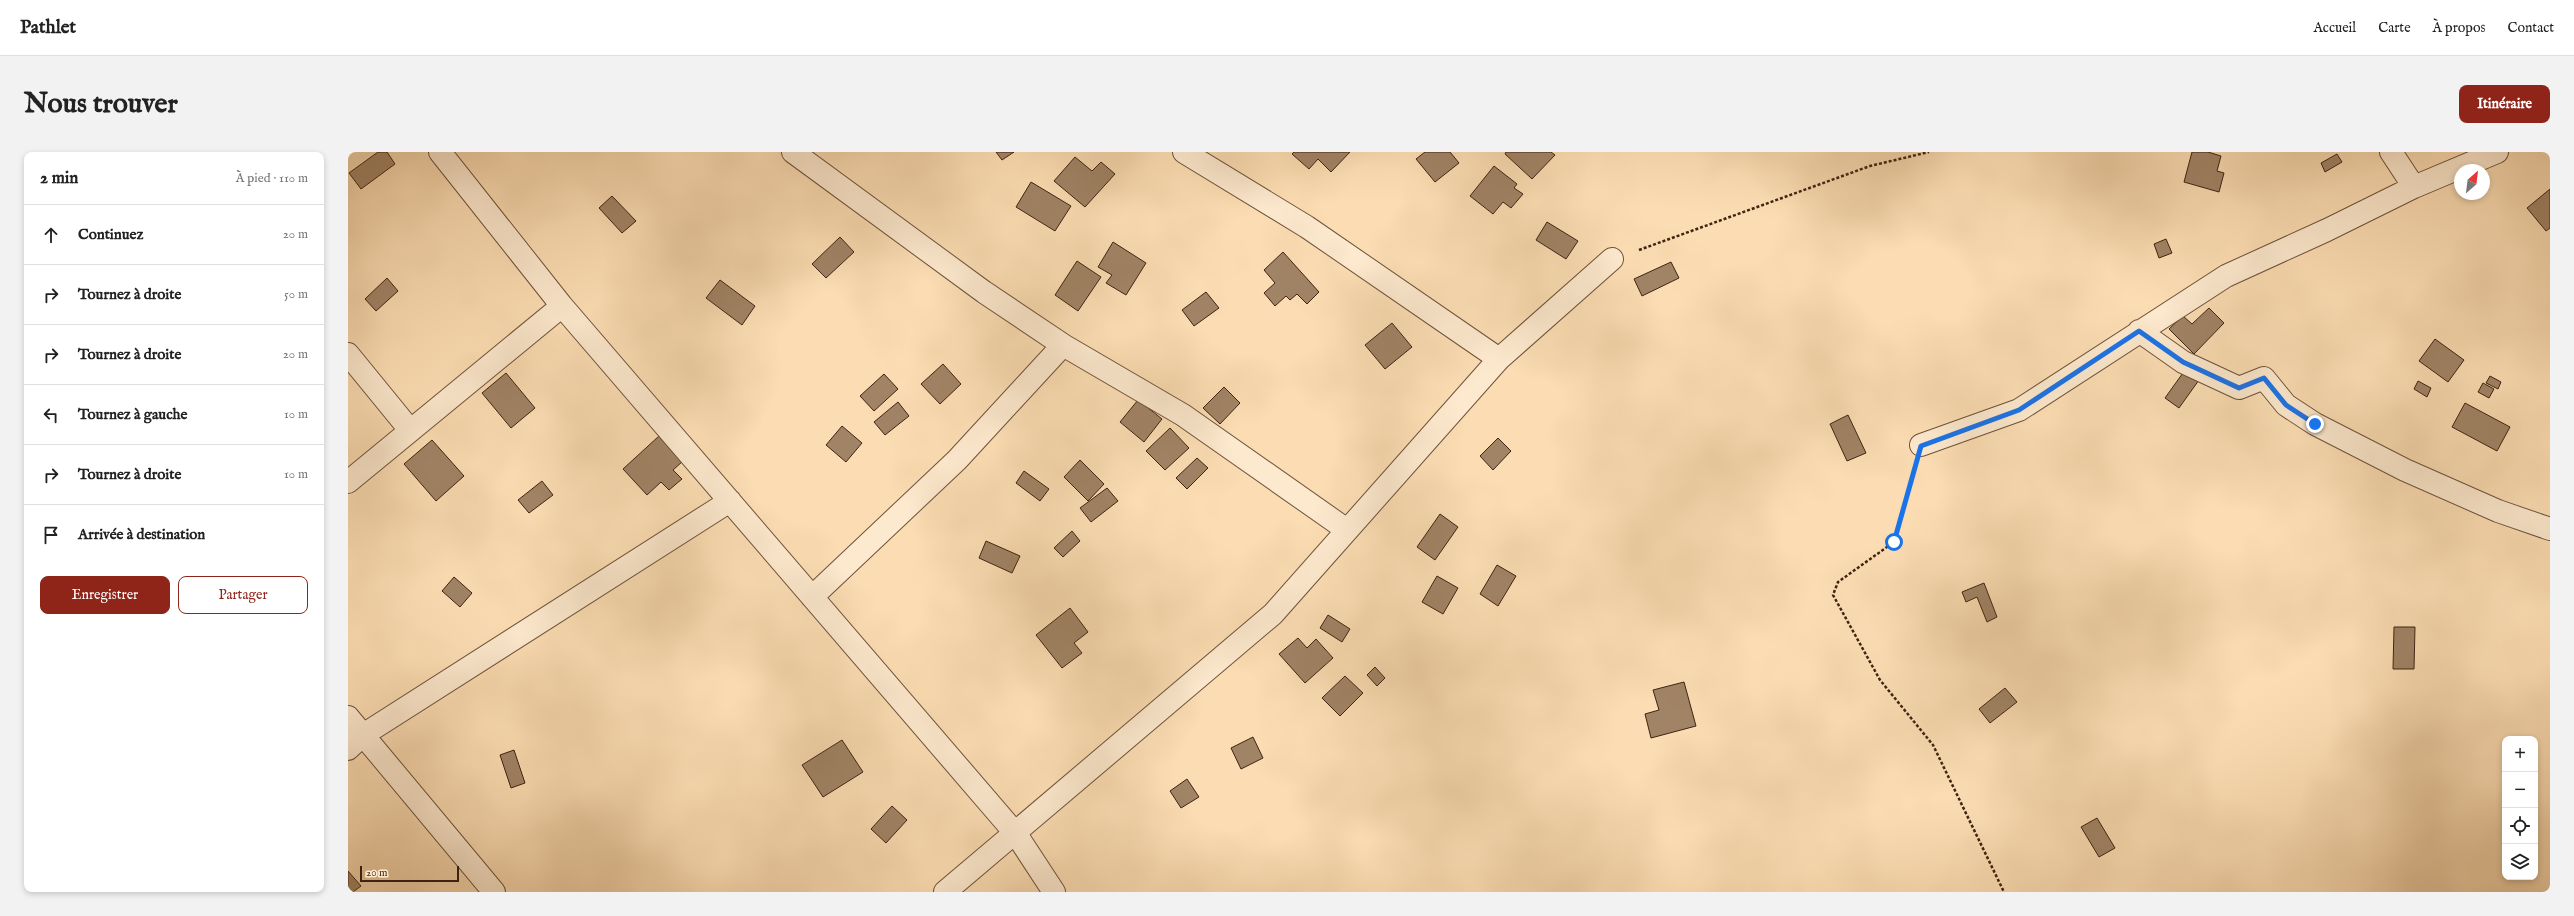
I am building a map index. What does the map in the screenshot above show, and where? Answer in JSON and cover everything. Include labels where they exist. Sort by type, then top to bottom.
[{"type":"street","points":[[793,152],[984,292],[1063,345],[1183,415],[1348,530]]},
{"type":"street","points":[[1184,152],[1307,227],[1499,358]]},
{"type":"street","points":[[2391,152],[2414,187]]},
{"type":"street","points":[[1921,446],[2019,410],[2226,276],[2327,230],[2414,187],[2497,152]]},
{"type":"street","points":[[448,155],[562,306],[1016,834],[1054,892]]},
{"type":"street","points":[[945,892],[1016,834],[1273,614],[1499,358],[1612,260]]},
{"type":"street","points":[[348,482],[562,306]]},
{"type":"street","points":[[2139,331],[2183,362],[2239,388],[2264,378],[2286,405],[2315,424],[2405,470],[2498,511],[2550,529]]},
{"type":"street","points":[[812,597],[957,460],[1063,345]]},
{"type":"street","points":[[348,354],[410,430]]},
{"type":"street","points":[[356,742],[730,501]]},
{"type":"street","points":[[348,717],[356,742],[494,892]]},
{"type":"path","points":[[1612,260],[1870,166],[1930,152]]},
{"type":"path","points":[[1921,446],[1894,542],[1838,582],[1833,595],[1880,680],[1933,745],[2004,892]]},
{"type":"building","points":[[378,152],[387,152],[395,164],[361,189],[349,173]]},
{"type":"building","points":[[996,152],[1014,152],[1002,160]]},
{"type":"building","points":[[1294,152],[1350,152],[1331,172],[1318,159],[1309,169],[1292,154]]},
{"type":"building","points":[[1425,152],[1450,152],[1459,163],[1435,182],[1416,159]]},
{"type":"building","points":[[1506,152],[1551,152],[1555,155],[1532,179],[1505,154]]},
{"type":"building","points":[[2192,152],[2208,152],[2221,156],[2217,171],[2224,173],[2219,192],[2184,182]]},
{"type":"building","points":[[2337,154],[2342,162],[2325,172],[2321,163]]},
{"type":"building","points":[[1075,157],[1092,171],[1101,162],[1115,174],[1085,207],[1054,181]]},
{"type":"building","points":[[1494,166],[1517,184],[1514,188],[1523,194],[1511,208],[1503,202],[1493,214],[1470,196]]},
{"type":"building","points":[[1031,182],[1071,206],[1055,231],[1016,207]]},
{"type":"building","points":[[2550,189],[2550,228],[2546,231],[2527,208]]},
{"type":"building","points":[[612,196],[636,221],[622,233],[599,208]]},
{"type":"building","points":[[1547,222],[1578,241],[1566,259],[1536,240]]},
{"type":"building","points":[[840,237],[854,252],[826,278],[812,264]]},
{"type":"building","points":[[2166,239],[2172,253],[2159,258],[2154,244]]},
{"type":"building","points":[[1113,242],[1146,263],[1126,295],[1106,283],[1112,275],[1098,267]]},
{"type":"building","points":[[1283,252],[1319,292],[1307,304],[1297,294],[1290,300],[1286,296],[1275,306],[1264,293],[1275,283],[1264,270]]},
{"type":"building","points":[[1077,261],[1101,277],[1078,311],[1055,295]]},
{"type":"building","points":[[1671,262],[1679,278],[1642,296],[1634,279]]},
{"type":"building","points":[[387,278],[398,291],[376,311],[365,299]]},
{"type":"building","points":[[720,280],[755,306],[742,325],[706,298]]},
{"type":"building","points":[[1206,292],[1219,308],[1194,326],[1182,310]]},
{"type":"building","points":[[2209,308],[2224,323],[2194,354],[2169,329],[2183,316],[2192,324]]},
{"type":"building","points":[[1392,323],[1412,347],[1385,369],[1365,345]]},
{"type":"building","points":[[2435,339],[2464,360],[2448,382],[2419,361]]},
{"type":"building","points":[[943,364],[961,384],[940,404],[921,384]]},
{"type":"building","points":[[2185,370],[2199,380],[2179,408],[2165,398]]},
{"type":"building","points":[[506,373],[535,408],[511,428],[482,393]]},
{"type":"building","points":[[884,374],[898,389],[874,411],[860,396]]},
{"type":"building","points":[[2490,376],[2501,382],[2498,389],[2486,383]]},
{"type":"building","points":[[2418,381],[2431,388],[2427,397],[2414,389]]},
{"type":"building","points":[[2483,383],[2494,389],[2489,398],[2478,392]]},
{"type":"building","points":[[1224,387],[1240,403],[1220,424],[1203,408]]},
{"type":"building","points":[[1138,400],[1162,419],[1144,442],[1120,422]]},
{"type":"building","points":[[898,402],[909,416],[885,435],[874,422]]},
{"type":"building","points":[[2465,403],[2510,427],[2497,451],[2452,427]]},
{"type":"building","points":[[1848,415],[1866,453],[1847,461],[1830,424]]},
{"type":"building","points":[[842,426],[862,443],[846,462],[826,445]]},
{"type":"building","points":[[1170,428],[1189,448],[1165,470],[1146,451]]},
{"type":"building","points":[[659,436],[683,461],[673,470],[682,479],[669,490],[661,482],[647,495],[623,469]]},
{"type":"building","points":[[1498,438],[1511,451],[1493,470],[1480,456]]},
{"type":"building","points":[[432,440],[464,476],[436,501],[404,464]]},
{"type":"building","points":[[1197,458],[1208,468],[1187,489],[1176,478]]},
{"type":"building","points":[[1080,460],[1104,484],[1088,501],[1064,477]]},
{"type":"building","points":[[1024,471],[1049,489],[1040,501],[1016,483]]},
{"type":"building","points":[[542,481],[553,495],[529,513],[518,500]]},
{"type":"building","points":[[1107,488],[1118,501],[1091,522],[1080,508]]},
{"type":"building","points":[[1440,514],[1458,527],[1435,560],[1417,547]]},
{"type":"building","points":[[1072,531],[1080,541],[1063,557],[1054,548]]},
{"type":"building","points":[[986,541],[1020,556],[1012,573],[979,558]]},
{"type":"building","points":[[1497,565],[1516,576],[1498,606],[1480,594]]},
{"type":"building","points":[[1437,576],[1458,588],[1443,614],[1422,602]]},
{"type":"building","points":[[454,577],[472,593],[460,607],[442,591]]},
{"type":"building","points":[[1984,583],[1997,617],[1987,622],[1977,597],[1966,602],[1962,592]]},
{"type":"building","points":[[1070,608],[1088,632],[1074,643],[1082,653],[1062,668],[1036,635]]},
{"type":"building","points":[[1328,615],[1350,629],[1342,642],[1320,628]]},
{"type":"building","points":[[2394,627],[2415,627],[2414,669],[2393,669]]},
{"type":"building","points":[[1298,638],[1307,648],[1316,639],[1333,658],[1305,683],[1279,654]]},
{"type":"building","points":[[1375,667],[1385,678],[1377,686],[1367,675]]},
{"type":"building","points":[[1345,676],[1363,693],[1340,716],[1322,698]]},
{"type":"building","points":[[1684,682],[1696,726],[1651,738],[1645,714],[1659,710],[1653,690]]},
{"type":"building","points":[[2005,688],[2017,702],[1990,723],[1979,709]]},
{"type":"building","points":[[1253,737],[1263,758],[1241,769],[1231,748]]},
{"type":"building","points":[[842,740],[863,772],[823,797],[802,765]]},
{"type":"building","points":[[514,750],[525,783],[511,788],[500,755]]},
{"type":"building","points":[[1187,779],[1199,797],[1181,808],[1170,791]]},
{"type":"building","points":[[892,806],[907,820],[886,843],[871,829]]},
{"type":"building","points":[[2097,818],[2115,848],[2099,857],[2081,827]]},
{"type":"building","points":[[348,871],[361,886],[353,892],[348,892]]},
{"type":"route","points":[[1894,542],[1921,446],[2019,410],[2139,331],[2183,362],[2239,388],[2264,378],[2286,405],[2315,424]]}]
